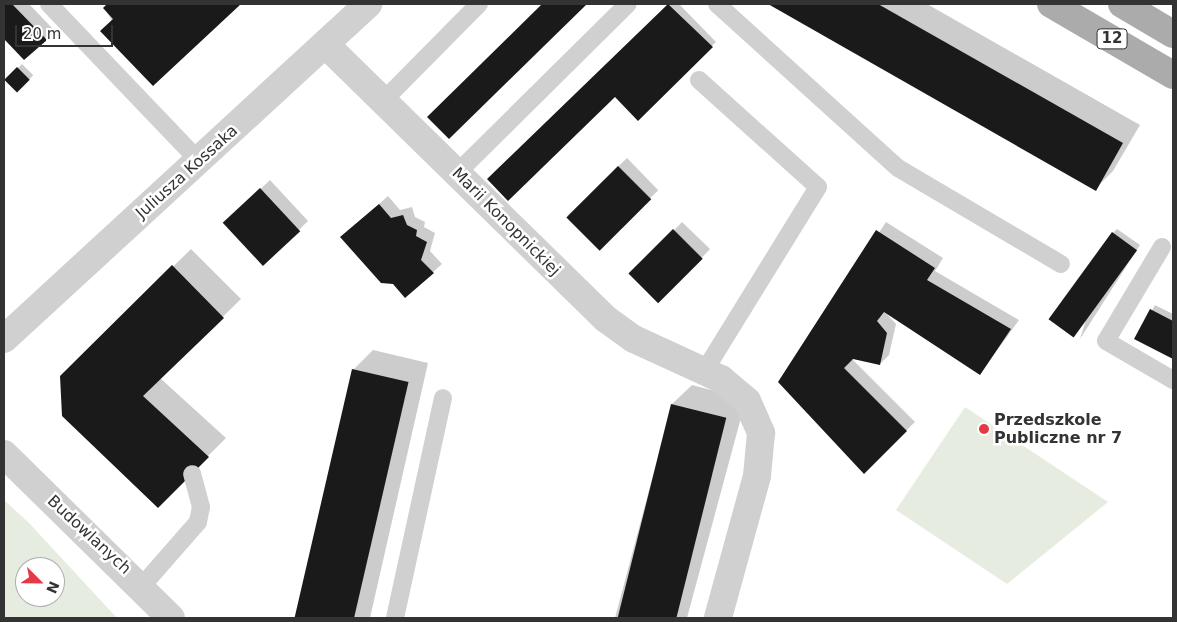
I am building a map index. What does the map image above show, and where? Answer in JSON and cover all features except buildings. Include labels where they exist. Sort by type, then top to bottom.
[{"type":"main road","name":"12","points":[[1051,4],[1173,75]]},
{"type":"main road","name":"12","points":[[1122,4],[1173,34]]},
{"type":"street","name":"Juliusza Kossaka","points":[[4,339],[326,45],[368,4]]},
{"type":"street","name":"Marii Konopnickiej","points":[[326,45],[606,320],[634,339],[705,370],[747,401],[761,433],[757,476],[718,618]]},
{"type":"street","name":"Budowlanych","points":[[4,454],[142,586],[171,618]]},
{"type":"lane","points":[[49,4],[199,161]]},
{"type":"lane","points":[[384,100],[480,4]]},
{"type":"lane","points":[[457,173],[628,4]]},
{"type":"lane","points":[[717,4],[898,168],[1061,264]]},
{"type":"lane","points":[[700,80],[818,187],[705,370]]},
{"type":"lane","points":[[1162,247],[1106,341],[1173,380]]},
{"type":"lane","points":[[395,618],[443,398]]},
{"type":"lane","points":[[142,586],[198,522],[201,507],[192,474]]},
{"type":"shaded area","points":[[965,407],[1108,502],[1007,584],[896,510]]},
{"type":"shaded area","points":[[4,500],[29,523],[60,557],[15,557],[15,607],[65,607],[65,562],[117,618],[4,618]]},
{"type":"place","name":"Przedszkole Publiczne nr 7","points":[[984,429]]}]
